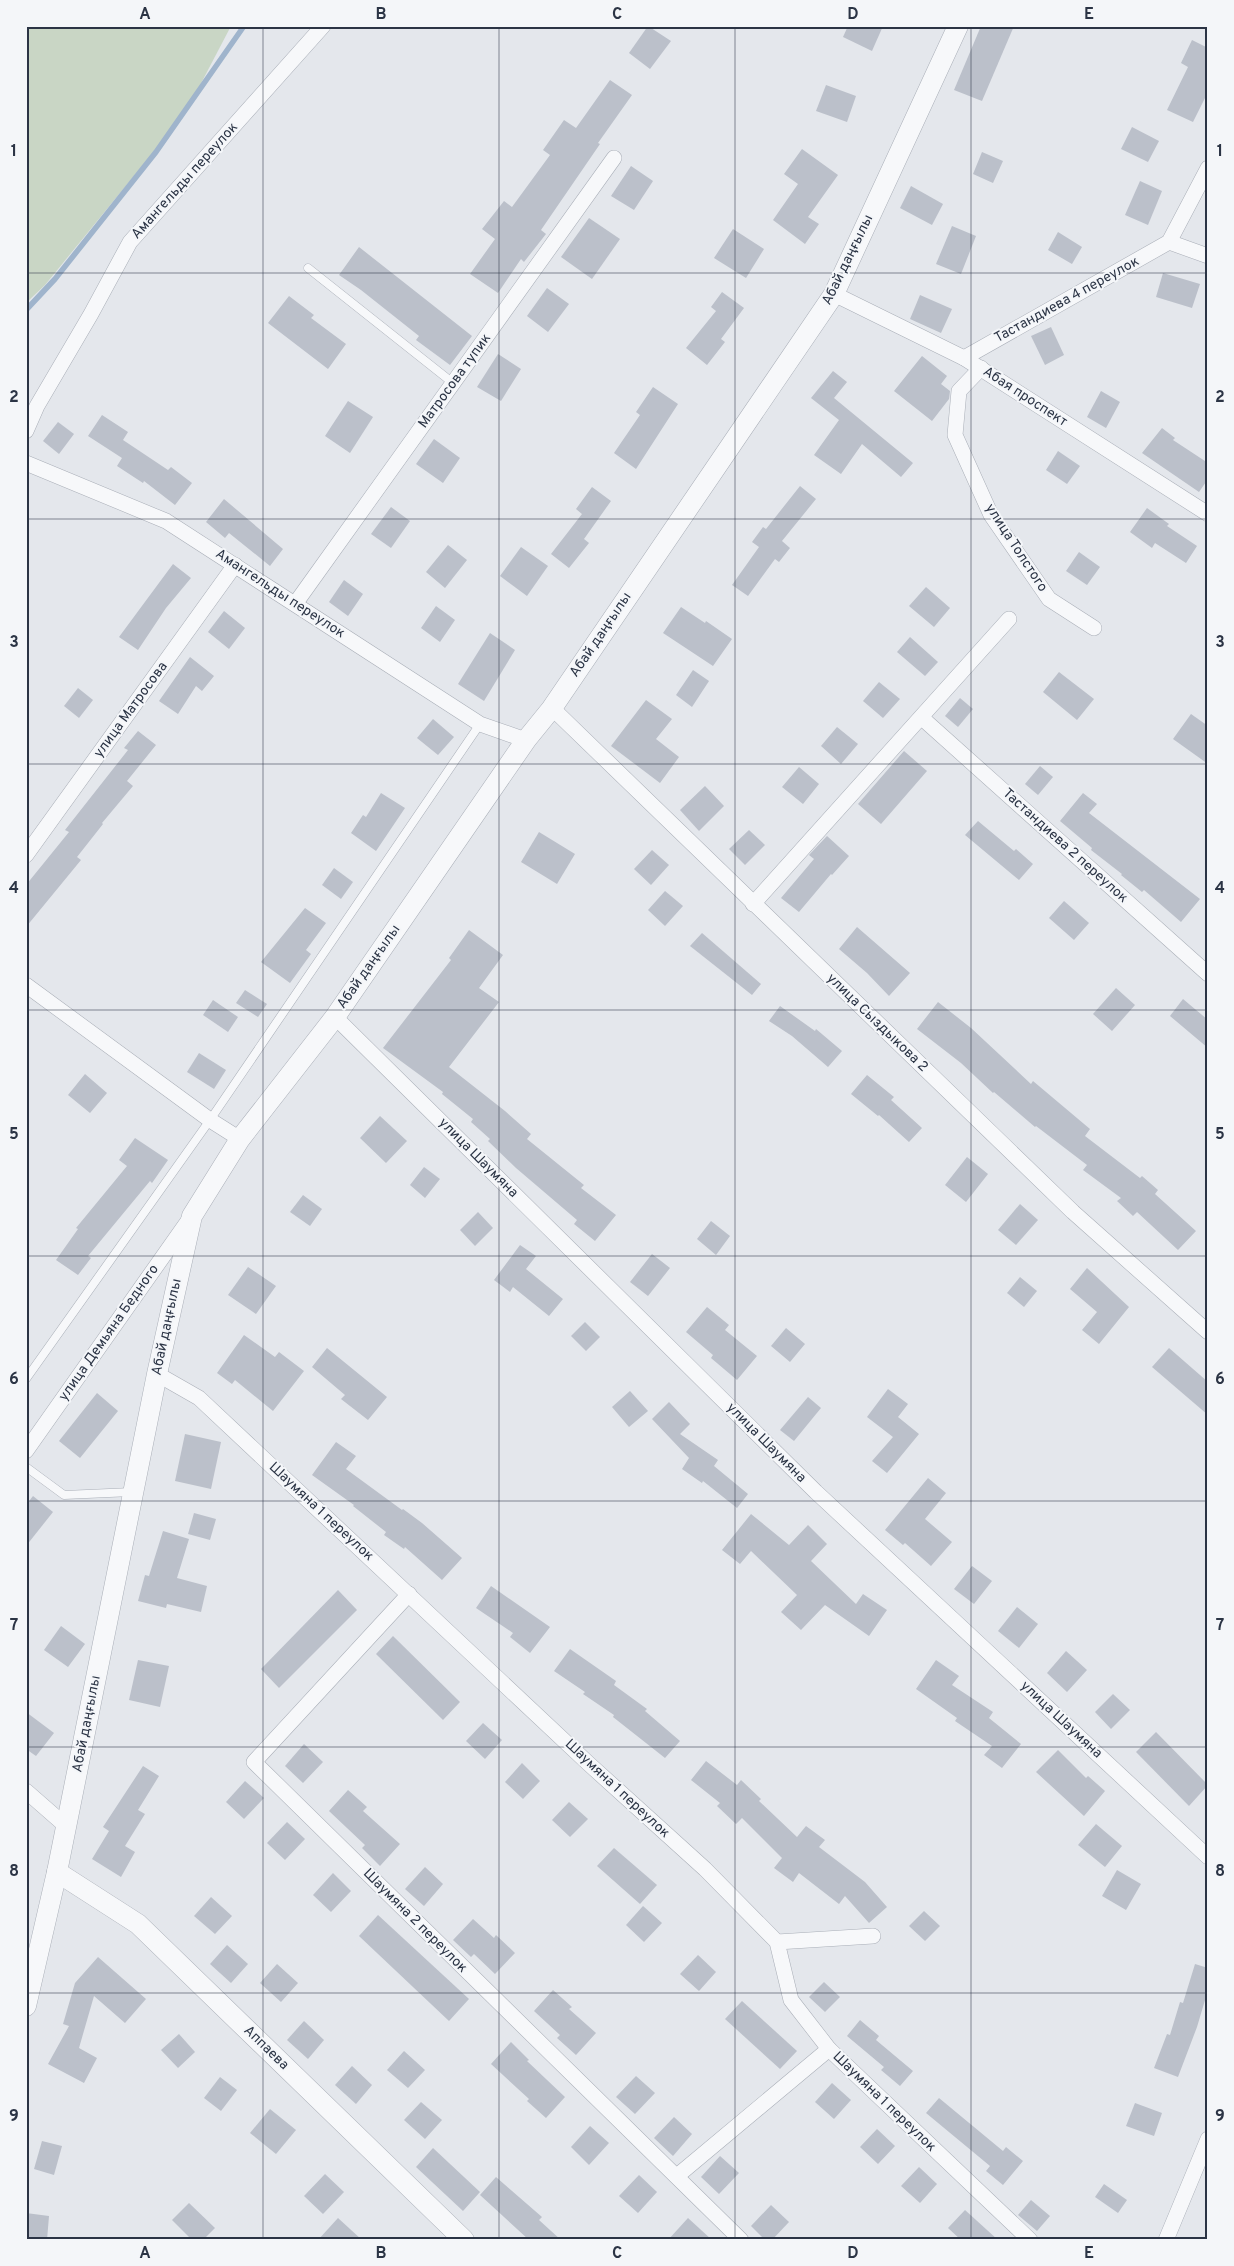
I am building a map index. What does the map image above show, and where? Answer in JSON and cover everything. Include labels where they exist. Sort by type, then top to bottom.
[{"type":"street","name":"Амангельды переулок","points":[[26,431],[37,406],[92,314],[130,242],[323,26]]},
{"type":"street","name":"Абай даңғылы","points":[[26,2006],[57,1872],[157,1374],[192,1216],[240,1139],[335,1017],[526,740],[552,708],[834,294],[958,26]]},
{"type":"street","name":"Матросова тупик","points":[[296,604],[614,158]]},
{"type":"street","points":[[1208,168],[1169,242],[1208,256]]},
{"type":"street","name":"Тастандиева 4 переулок","points":[[964,358],[1169,242]]},
{"type":"street","name":"Абая проспект","points":[[834,294],[964,358],[1208,514]]},
{"type":"street","name":"улица Толстого","points":[[981,368],[959,390],[955,435],[991,515],[1049,599],[1094,628]]},
{"type":"street","name":"Амангельды переулок","points":[[26,463],[166,521],[480,724],[526,740]]},
{"type":"street","name":"улица Матросова","points":[[26,855],[236,565]]},
{"type":"street","points":[[753,904],[1009,619]]},
{"type":"street","name":"улица Сыздыкова 2","points":[[552,708],[1073,1212],[1208,1332]]},
{"type":"street","name":"Тастандиева 2 переулок","points":[[922,718],[1208,974]]},
{"type":"street","points":[[26,985],[210,1120],[240,1139]]},
{"type":"street","name":"улица Шаумяна","points":[[335,1017],[816,1492],[1208,1856]]},
{"type":"street","name":"улица Демьяна Бедного","points":[[26,1451],[192,1216]]},
{"type":"street","name":"Шаумяна 1 переулок","points":[[157,1374],[199,1398],[589,1764],[705,1869],[778,1942],[792,2000],[829,2048],[1030,2240]]},
{"type":"street","name":"Шаумяна 2 переулок","points":[[409,1594],[254,1762],[741,2240]]},
{"type":"street","points":[[26,1792],[66,1826]]},
{"type":"street","name":"Аппаева","points":[[57,1872],[138,1924],[464,2240]]},
{"type":"street","points":[[778,1942],[873,1936]]},
{"type":"street","points":[[677,2176],[829,2048]]},
{"type":"street","points":[[1166,2240],[1208,2139]]},
{"type":"lane","points":[[308,268],[453,383]]},
{"type":"lane","points":[[26,1379],[210,1120],[480,724]]},
{"type":"lane","points":[[26,1467],[64,1495],[133,1492]]},
{"type":"green space","points":[[26,26],[231,26],[186,112],[45,285],[26,303]]},
{"type":"building","points":[[648,26],[671,41],[650,69],[629,53]]},
{"type":"building","points":[[848,26],[883,26],[872,51],[843,37]]},
{"type":"building","points":[[981,26],[1014,26],[982,101],[954,90]]},
{"type":"building","points":[[1192,40],[1208,48],[1208,92],[1193,122],[1167,110],[1188,67],[1181,63]]},
{"type":"building","points":[[610,80],[632,95],[541,230],[546,234],[524,262],[521,259],[498,293],[470,274],[495,239],[482,229],[504,201],[512,207],[550,155],[543,150],[564,120],[576,128]]},
{"type":"building","points":[[826,85],[856,96],[847,122],[816,111]]},
{"type":"building","points":[[1132,127],[1159,141],[1148,162],[1121,149]]},
{"type":"building","points":[[802,149],[838,175],[808,217],[819,224],[805,244],[773,220],[798,184],[784,174]]},
{"type":"building","points":[[982,152],[1003,161],[993,183],[973,174]]},
{"type":"building","points":[[631,166],[653,181],[634,210],[611,196]]},
{"type":"building","points":[[1140,181],[1162,191],[1148,225],[1125,215]]},
{"type":"building","points":[[911,186],[943,204],[932,225],[900,208]]},
{"type":"building","points":[[589,218],[620,239],[592,279],[561,257]]},
{"type":"building","points":[[952,226],[976,236],[961,274],[936,264]]},
{"type":"building","points":[[733,229],[764,249],[746,278],[714,258]]},
{"type":"building","points":[[1058,232],[1082,247],[1072,264],[1048,250]]},
{"type":"building","points":[[359,247],[472,336],[450,365],[416,340],[419,336],[339,275]]},
{"type":"building","points":[[1163,273],[1200,284],[1192,308],[1156,297]]},
{"type":"building","points":[[547,288],[569,304],[548,332],[527,316]]},
{"type":"building","points":[[722,292],[744,308],[721,339],[725,342],[707,365],[686,348],[716,311],[711,307]]},
{"type":"building","points":[[920,295],[952,309],[941,333],[910,319]]},
{"type":"building","points":[[289,296],[314,315],[311,318],[346,344],[328,369],[268,323]]},
{"type":"building","points":[[1051,327],[1064,355],[1045,365],[1031,336]]},
{"type":"building","points":[[498,354],[521,369],[501,401],[477,387]]},
{"type":"building","points":[[922,356],[947,376],[941,384],[950,391],[949,399],[932,421],[894,391]]},
{"type":"building","points":[[833,371],[847,382],[834,398],[913,463],[901,477],[862,444],[841,474],[814,455],[839,420],[811,398]]},
{"type":"building","points":[[653,387],[678,404],[636,469],[614,453],[640,415],[636,412]]},
{"type":"building","points":[[1101,391],[1120,402],[1106,428],[1087,417]]},
{"type":"building","points":[[348,401],[373,417],[350,453],[325,436]]},
{"type":"building","points":[[102,415],[128,432],[123,440],[168,470],[171,467],[192,483],[175,505],[144,481],[143,483],[117,466],[122,458],[88,436]]},
{"type":"building","points":[[58,422],[74,434],[59,454],[43,441]]},
{"type":"building","points":[[1162,428],[1175,438],[1173,440],[1208,463],[1208,479],[1199,492],[1142,453]]},
{"type":"building","points":[[434,439],[460,458],[443,483],[416,464]]},
{"type":"building","points":[[1058,451],[1080,466],[1067,484],[1046,470]]},
{"type":"building","points":[[800,486],[816,499],[782,541],[790,548],[779,562],[775,559],[748,596],[732,585],[759,547],[752,542],[763,527],[766,529]]},
{"type":"building","points":[[592,487],[611,501],[584,539],[589,543],[569,568],[551,554],[582,514],[576,509]]},
{"type":"building","points":[[224,499],[283,549],[270,566],[229,533],[225,538],[206,522]]},
{"type":"building","points":[[391,507],[410,521],[391,548],[371,534]]},
{"type":"building","points":[[1147,508],[1169,524],[1167,526],[1197,546],[1186,563],[1155,543],[1152,548],[1130,532]]},
{"type":"building","points":[[448,545],[467,560],[445,588],[426,572]]},
{"type":"building","points":[[521,547],[548,566],[527,596],[500,576]]},
{"type":"building","points":[[1079,552],[1100,567],[1087,585],[1066,571]]},
{"type":"building","points":[[173,564],[191,578],[166,608],[138,650],[119,637]]},
{"type":"building","points":[[344,580],[363,594],[348,616],[329,602]]},
{"type":"building","points":[[926,587],[950,608],[934,627],[909,606]]},
{"type":"building","points":[[436,606],[455,620],[440,642],[421,628]]},
{"type":"building","points":[[681,607],[732,639],[713,666],[663,633]]},
{"type":"building","points":[[224,611],[245,628],[229,649],[208,632]]},
{"type":"building","points":[[490,633],[515,650],[484,701],[458,684]]},
{"type":"building","points":[[910,637],[938,662],[925,676],[897,652]]},
{"type":"building","points":[[190,657],[214,676],[202,691],[196,686],[178,714],[159,701]]},
{"type":"building","points":[[693,670],[709,681],[692,707],[676,695]]},
{"type":"building","points":[[1059,672],[1094,699],[1077,720],[1043,692]]},
{"type":"building","points":[[879,682],[900,699],[883,718],[863,701]]},
{"type":"building","points":[[78,688],[93,700],[79,718],[64,706]]},
{"type":"building","points":[[960,698],[973,709],[958,727],[945,716]]},
{"type":"building","points":[[646,700],[672,719],[656,739],[679,757],[660,783],[611,746]]},
{"type":"building","points":[[1191,714],[1208,726],[1208,764],[1173,739]]},
{"type":"building","points":[[433,719],[454,737],[438,755],[417,738]]},
{"type":"building","points":[[837,727],[858,744],[841,764],[821,746]]},
{"type":"building","points":[[138,731],[156,745],[127,781],[133,786],[77,857],[81,860],[26,927],[26,885],[69,832],[65,830],[128,750],[124,748]]},
{"type":"building","points":[[904,751],[927,771],[881,824],[858,804]]},
{"type":"building","points":[[1040,766],[1053,777],[1038,795],[1025,784]]},
{"type":"building","points":[[799,767],[819,784],[803,804],[782,787]]},
{"type":"building","points":[[705,786],[724,806],[699,831],[680,810]]},
{"type":"building","points":[[381,793],[405,808],[376,851],[351,833],[363,815],[366,817]]},
{"type":"building","points":[[1083,793],[1097,804],[1089,813],[1200,899],[1181,922],[1144,890],[1142,892],[1091,850],[1092,848],[1060,821]]},
{"type":"building","points":[[978,821],[1033,864],[1019,880],[965,835]]},
{"type":"building","points":[[749,830],[765,845],[745,865],[729,849]]},
{"type":"building","points":[[539,832],[575,854],[557,884],[521,862]]},
{"type":"building","points":[[827,836],[849,856],[799,912],[781,898],[814,859],[809,855]]},
{"type":"building","points":[[652,850],[669,865],[651,885],[634,869]]},
{"type":"building","points":[[334,868],[353,882],[341,899],[322,885]]},
{"type":"building","points":[[665,891],[683,906],[665,926],[648,910]]},
{"type":"building","points":[[1064,901],[1089,923],[1074,940],[1049,918]]},
{"type":"building","points":[[305,908],[326,923],[306,950],[311,954],[290,983],[261,962]]},
{"type":"building","points":[[857,927],[910,973],[889,996],[867,973],[839,949]]},
{"type":"building","points":[[469,930],[503,955],[479,988],[499,1002],[449,1067],[531,1134],[527,1139],[584,1185],[581,1188],[616,1215],[595,1241],[574,1224],[577,1220],[516,1168],[488,1141],[490,1139],[471,1122],[473,1119],[442,1094],[443,1092],[383,1048],[451,960],[449,958]]},
{"type":"building","points":[[702,933],[761,984],[752,995],[690,946]]},
{"type":"building","points":[[1116,988],[1135,1005],[1112,1031],[1093,1014]]},
{"type":"building","points":[[245,990],[267,1004],[258,1017],[236,1003]]},
{"type":"building","points":[[1183,999],[1208,1020],[1208,1048],[1170,1016]]},
{"type":"building","points":[[213,1000],[238,1017],[228,1032],[203,1015]]},
{"type":"building","points":[[938,1002],[971,1028],[1031,1084],[1033,1081],[1090,1129],[1085,1136],[1140,1178],[1142,1176],[1158,1190],[1155,1194],[1196,1231],[1178,1250],[1137,1212],[1133,1216],[1117,1201],[1121,1198],[1083,1170],[1087,1165],[1035,1127],[993,1093],[961,1063],[917,1029]]},
{"type":"building","points":[[780,1006],[815,1031],[816,1029],[842,1051],[828,1067],[792,1036],[769,1021]]},
{"type":"building","points":[[199,1053],[226,1070],[214,1089],[187,1072]]},
{"type":"building","points":[[85,1074],[107,1093],[90,1113],[68,1095]]},
{"type":"building","points":[[867,1075],[894,1097],[891,1100],[922,1128],[909,1142],[879,1115],[851,1094]]},
{"type":"building","points":[[380,1116],[407,1141],[386,1163],[360,1138]]},
{"type":"building","points":[[135,1138],[168,1160],[152,1183],[150,1181],[88,1256],[91,1258],[78,1275],[56,1260],[78,1229],[76,1228],[127,1166],[119,1160]]},
{"type":"building","points":[[967,1157],[988,1174],[966,1202],[945,1185]]},
{"type":"building","points":[[424,1167],[440,1179],[425,1198],[410,1185]]},
{"type":"building","points":[[303,1195],[322,1209],[310,1226],[290,1212]]},
{"type":"building","points":[[1020,1204],[1038,1220],[1016,1245],[998,1230]]},
{"type":"building","points":[[478,1212],[493,1228],[475,1246],[460,1230]]},
{"type":"building","points":[[711,1221],[730,1236],[716,1255],[697,1239]]},
{"type":"building","points":[[520,1245],[536,1256],[526,1269],[563,1299],[549,1316],[513,1287],[510,1292],[494,1280]]},
{"type":"building","points":[[652,1254],[670,1268],[648,1296],[630,1282]]},
{"type":"building","points":[[248,1267],[276,1286],[256,1314],[228,1295]]},
{"type":"building","points":[[1087,1268],[1129,1307],[1099,1344],[1082,1330],[1097,1312],[1070,1289]]},
{"type":"building","points":[[1020,1277],[1037,1291],[1024,1307],[1007,1293]]},
{"type":"building","points":[[707,1307],[729,1325],[725,1330],[757,1356],[737,1380],[711,1358],[713,1355],[686,1332]]},
{"type":"building","points":[[585,1322],[600,1337],[586,1351],[571,1336]]},
{"type":"building","points":[[786,1328],[805,1344],[790,1362],[771,1346]]},
{"type":"building","points":[[244,1335],[275,1357],[279,1352],[304,1371],[273,1411],[235,1380],[232,1384],[217,1373]]},
{"type":"building","points":[[327,1348],[387,1397],[368,1420],[341,1399],[345,1395],[312,1367]]},
{"type":"building","points":[[1169,1348],[1208,1382],[1208,1415],[1152,1367]]},
{"type":"building","points":[[888,1389],[908,1404],[898,1417],[919,1434],[887,1473],[872,1461],[893,1437],[867,1417]]},
{"type":"building","points":[[630,1391],[648,1411],[629,1427],[612,1407]]},
{"type":"building","points":[[97,1393],[118,1411],[80,1458],[59,1441]]},
{"type":"building","points":[[808,1397],[821,1408],[794,1441],[780,1430]]},
{"type":"building","points":[[669,1402],[690,1424],[680,1434],[718,1460],[714,1466],[748,1494],[737,1508],[703,1481],[702,1483],[682,1469],[689,1458],[652,1419]]},
{"type":"building","points":[[185,1434],[221,1442],[211,1489],[175,1481]]},
{"type":"building","points":[[336,1442],[356,1456],[346,1469],[422,1523],[462,1558],[442,1580],[405,1547],[404,1549],[384,1535],[386,1532],[354,1505],[312,1475]]},
{"type":"building","points":[[928,1478],[946,1493],[925,1519],[952,1542],[931,1566],[905,1543],[903,1545],[885,1530]]},
{"type":"building","points":[[33,1496],[53,1512],[26,1546],[26,1505]]},
{"type":"building","points":[[194,1513],[216,1519],[210,1540],[188,1534]]},
{"type":"building","points":[[751,1514],[789,1545],[808,1525],[827,1544],[811,1561],[856,1604],[863,1594],[887,1610],[869,1636],[825,1605],[801,1630],[781,1612],[797,1595],[751,1551],[740,1564],[722,1550]]},
{"type":"building","points":[[163,1531],[189,1539],[177,1578],[207,1586],[201,1612],[167,1604],[166,1608],[138,1601],[145,1575],[149,1576]]},
{"type":"building","points":[[972,1566],[992,1581],[974,1604],[954,1589]]},
{"type":"building","points":[[491,1586],[550,1627],[530,1653],[510,1637],[513,1633],[476,1608]]},
{"type":"building","points":[[338,1590],[357,1610],[279,1688],[261,1669]]},
{"type":"building","points":[[1017,1607],[1038,1624],[1019,1648],[998,1631]]},
{"type":"building","points":[[61,1626],[85,1644],[68,1667],[44,1650]]},
{"type":"building","points":[[393,1636],[460,1702],[443,1720],[376,1654]]},
{"type":"building","points":[[570,1649],[616,1681],[614,1685],[647,1709],[645,1711],[680,1741],[665,1758],[613,1717],[614,1715],[583,1694],[585,1692],[554,1671]]},
{"type":"building","points":[[1066,1651],[1087,1670],[1067,1692],[1047,1673]]},
{"type":"building","points":[[138,1660],[169,1666],[160,1707],[129,1700]]},
{"type":"building","points":[[936,1660],[959,1676],[952,1685],[993,1712],[989,1718],[1021,1744],[1002,1768],[984,1755],[992,1746],[955,1721],[957,1718],[916,1689]]},
{"type":"building","points":[[1113,1694],[1130,1710],[1111,1729],[1095,1712]]},
{"type":"building","points":[[26,1712],[54,1733],[36,1756],[26,1749]]},
{"type":"building","points":[[483,1723],[502,1740],[485,1759],[466,1741]]},
{"type":"building","points":[[1156,1732],[1208,1785],[1189,1806],[1136,1752]]},
{"type":"building","points":[[304,1744],[323,1762],[303,1783],[285,1766]]},
{"type":"building","points":[[1058,1750],[1086,1778],[1088,1776],[1105,1791],[1084,1816],[1036,1772]]},
{"type":"building","points":[[706,1761],[737,1785],[741,1780],[761,1799],[759,1801],[797,1837],[806,1826],[825,1840],[819,1847],[865,1882],[887,1907],[869,1923],[845,1896],[839,1904],[799,1873],[793,1882],[774,1868],[782,1858],[742,1818],[736,1824],[717,1806],[720,1803],[691,1780]]},
{"type":"building","points":[[522,1763],[540,1781],[523,1799],[505,1782]]},
{"type":"building","points":[[143,1766],[159,1776],[138,1810],[145,1814],[125,1846],[135,1852],[121,1877],[92,1859],[109,1831],[103,1827]]},
{"type":"building","points":[[245,1781],[264,1798],[244,1819],[226,1802]]},
{"type":"building","points":[[348,1790],[367,1807],[363,1811],[400,1844],[380,1866],[362,1848],[365,1845],[329,1811]]},
{"type":"building","points":[[569,1802],[588,1819],[570,1837],[552,1820]]},
{"type":"building","points":[[287,1822],[305,1839],[285,1860],[267,1843]]},
{"type":"building","points":[[1096,1824],[1122,1846],[1105,1867],[1078,1845]]},
{"type":"building","points":[[614,1848],[657,1885],[640,1904],[597,1866]]},
{"type":"building","points":[[425,1867],[443,1884],[424,1906],[405,1889]]},
{"type":"building","points":[[1117,1870],[1141,1884],[1126,1910],[1102,1896]]},
{"type":"building","points":[[333,1873],[351,1891],[331,1912],[313,1895]]},
{"type":"building","points":[[211,1897],[232,1916],[215,1934],[194,1916]]},
{"type":"building","points":[[643,1906],[662,1923],[644,1942],[626,1925]]},
{"type":"building","points":[[924,1911],[940,1926],[925,1941],[909,1926]]},
{"type":"building","points":[[378,1915],[469,1999],[449,2021],[359,1936]]},
{"type":"building","points":[[473,1919],[494,1938],[496,1935],[515,1953],[495,1974],[474,1954],[471,1957],[453,1940]]},
{"type":"building","points":[[227,1945],[248,1964],[231,1983],[210,1964]]},
{"type":"building","points":[[698,1955],[716,1972],[699,1991],[680,1974]]},
{"type":"building","points":[[98,1957],[146,1999],[125,2023],[94,1996],[79,2048],[97,2058],[84,2083],[48,2064],[69,2026],[63,2024],[75,1983]]},
{"type":"building","points":[[277,1964],[298,1983],[281,2002],[260,1983]]},
{"type":"building","points":[[1195,1964],[1208,1968],[1208,1990],[1197,2027],[1178,2077],[1154,2068],[1167,2034],[1170,2035],[1180,2002],[1183,2003]]},
{"type":"building","points":[[824,1982],[840,1997],[825,2012],[809,1997]]},
{"type":"building","points":[[553,1990],[572,2007],[569,2009],[596,2033],[576,2055],[557,2038],[560,2035],[534,2011]]},
{"type":"building","points":[[742,2001],[797,2051],[780,2069],[725,2019]]},
{"type":"building","points":[[860,2020],[879,2036],[876,2040],[913,2071],[900,2086],[881,2070],[884,2067],[847,2036]]},
{"type":"building","points":[[304,2021],[324,2040],[308,2059],[287,2040]]},
{"type":"building","points":[[179,2034],[195,2052],[178,2068],[161,2050]]},
{"type":"building","points":[[511,2042],[529,2060],[527,2061],[565,2097],[546,2118],[527,2101],[529,2099],[491,2064]]},
{"type":"building","points":[[404,2051],[425,2070],[408,2088],[387,2070]]},
{"type":"building","points":[[352,2066],[372,2085],[356,2104],[335,2085]]},
{"type":"building","points":[[636,2076],[655,2093],[635,2114],[616,2097]]},
{"type":"building","points":[[220,2077],[237,2090],[221,2111],[204,2098]]},
{"type":"building","points":[[832,2083],[851,2100],[834,2119],[815,2102]]},
{"type":"building","points":[[939,2098],[1003,2151],[1006,2147],[1023,2161],[1003,2185],[986,2171],[990,2166],[926,2113]]},
{"type":"building","points":[[421,2102],[442,2120],[425,2139],[404,2120]]},
{"type":"building","points":[[1135,2103],[1162,2113],[1154,2136],[1126,2126]]},
{"type":"building","points":[[270,2109],[296,2130],[276,2154],[250,2133]]},
{"type":"building","points":[[674,2117],[692,2134],[673,2156],[654,2138]]},
{"type":"building","points":[[590,2126],[609,2143],[589,2165],[571,2147]]},
{"type":"building","points":[[877,2129],[895,2146],[878,2164],[860,2147]]},
{"type":"building","points":[[42,2141],[62,2146],[54,2175],[34,2169]]},
{"type":"building","points":[[433,2148],[480,2192],[463,2211],[416,2167]]},
{"type":"building","points":[[720,2156],[739,2173],[719,2194],[701,2177]]},
{"type":"building","points":[[919,2167],[937,2184],[920,2203],[901,2186]]},
{"type":"building","points":[[325,2174],[344,2192],[323,2214],[304,2196]]},
{"type":"building","points":[[639,2175],[657,2192],[638,2213],[619,2196]]},
{"type":"building","points":[[496,2177],[542,2217],[539,2220],[561,2240],[529,2240],[480,2195]]},
{"type":"building","points":[[1104,2184],[1127,2200],[1118,2213],[1095,2197]]},
{"type":"building","points":[[1031,2200],[1050,2216],[1037,2231],[1018,2215]]},
{"type":"building","points":[[189,2203],[215,2228],[203,2240],[192,2240],[172,2220]]},
{"type":"building","points":[[771,2205],[789,2222],[772,2240],[765,2240],[751,2226]]},
{"type":"building","points":[[965,2210],[998,2240],[961,2240],[948,2228]]},
{"type":"building","points":[[26,2213],[49,2216],[47,2240],[26,2240]]},
{"type":"building","points":[[338,2218],[362,2240],[318,2240]]},
{"type":"building","points":[[688,2218],[712,2240],[668,2240]]},
{"type":"waterway","points":[[26,310],[55,279],[156,152],[244,26]]}]
